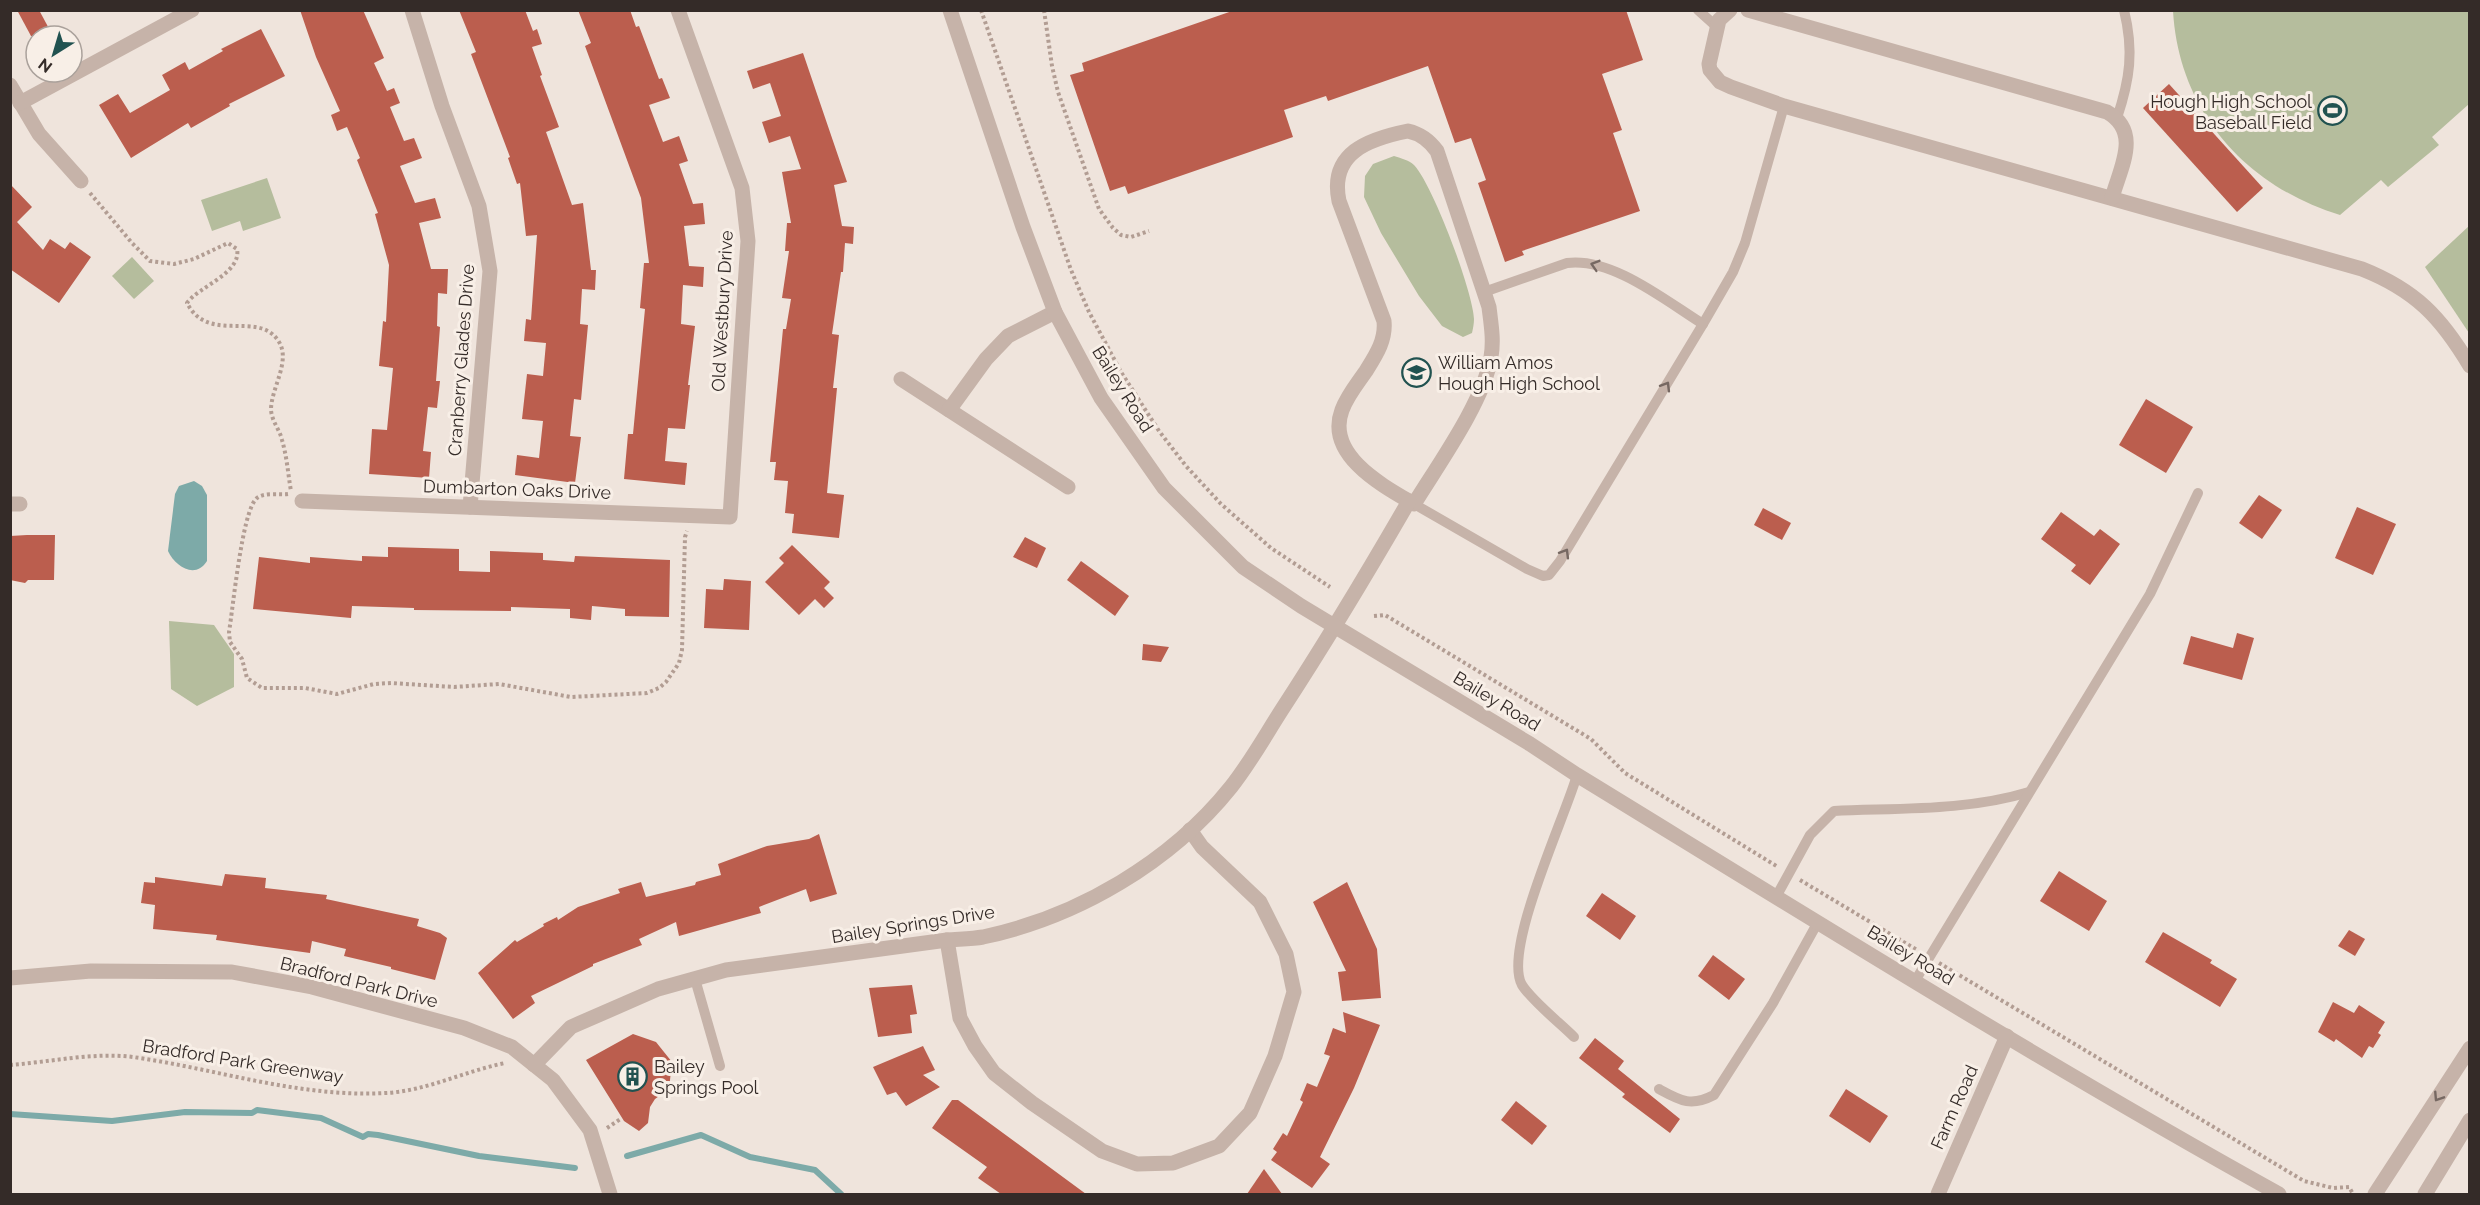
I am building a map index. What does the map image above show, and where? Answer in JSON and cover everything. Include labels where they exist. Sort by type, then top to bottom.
[{"type":"street","points":[[20,103],[192,10]]},
{"type":"street","name":"Cranberry Glades Drive","points":[[412,10],[442,106],[479,206],[490,270],[470,507]]},
{"type":"street","name":"Old Westbury Drive","points":[[678,10],[742,188],[748,241],[730,517]]},
{"type":"street","name":"Bailey Road","points":[[950,10],[1023,227],[1055,312],[1101,398],[1164,488],[1243,567],[1301,606],[1520,737],[1577,775],[1776,897],[2007,1036],[2279,1194]]},
{"type":"street","points":[[1730,10],[1719,20],[1709,64],[1715,78],[1731,87],[1784,106],[2362,269],[2404,289],[2433,313],[2469,366]]},
{"type":"street","points":[[1748,10],[2107,112],[2124,126],[2127,138],[2112,198]]},
{"type":"street","points":[[10,85],[39,134],[81,181]]},
{"type":"street","name":"Bailey Springs Drive","points":[[534,1065],[571,1027],[658,989],[726,970],[982,937],[1050,916],[1104,892],[1155,860],[1190,830],[1232,786],[1460,428],[1482,386],[1491,358],[1493,333],[1484,292],[1437,151],[1429,141],[1408,130],[1354,149],[1340,169],[1337,182],[1338,197],[1384,321],[1385,331],[1374,359],[1342,411],[1339,422],[1344,446],[1361,468],[1412,503]]},
{"type":"street","points":[[949,410],[986,359],[1008,336],[1055,312]]},
{"type":"street","points":[[901,379],[1068,487]]},
{"type":"street","name":"Dumbarton Oaks Drive","points":[[297,497],[470,507],[730,517]]},
{"type":"street","points":[[947,940],[960,1018],[994,1073],[1032,1103],[1102,1151],[1137,1164],[1173,1164],[1219,1146],[1250,1113],[1275,1056],[1294,992],[1286,954],[1260,902],[1202,847],[1190,830]]},
{"type":"street","name":"Bradford Park Drive","points":[[10,978],[91,971],[232,972],[312,987],[464,1028],[515,1049],[553,1080],[590,1130],[610,1194]]},
{"type":"street","name":"Farm Road","points":[[1938,1194],[2007,1036]]},
{"type":"street","points":[[2375,1194],[2469,1048]]},
{"type":"street","points":[[2426,1194],[2469,1120]]},
{"type":"lane","points":[[1698,10],[1718,28]]},
{"type":"lane","points":[[2117,118],[2126,91],[2131,59],[2130,36],[2124,10]]},
{"type":"lane","points":[[1412,503],[1527,569],[1543,576],[1549,575],[1555,569],[1733,272],[1745,243],[1784,106]]},
{"type":"lane","points":[[1484,292],[1567,263],[1581,261],[1620,274],[1703,324]]},
{"type":"lane","points":[[1915,981],[2150,594],[2198,493]]},
{"type":"lane","points":[[1574,1037],[1522,985],[1516,965],[1544,862],[1571,796],[1577,775]]},
{"type":"lane","points":[[1776,897],[1810,835],[1834,811],[1957,805],[2003,800],[2029,792]]},
{"type":"lane","points":[[1659,1089],[1691,1103],[1702,1102],[1714,1095],[1773,1003],[1818,922]]},
{"type":"lane","points":[[695,979],[720,1066]]},
{"type":"path","points":[[981,10],[1071,270],[1089,312],[1121,372],[1159,431],[1186,466],[1221,504],[1271,548],[1330,587]]},
{"type":"path","points":[[1044,10],[1058,92],[1099,209],[1121,235],[1131,237],[1149,231]]},
{"type":"path","points":[[81,181],[132,243],[150,261],[174,264],[194,259],[228,243],[237,249],[238,255],[233,265],[187,303],[194,315],[202,320],[218,326],[261,329],[271,332],[281,346],[281,366],[271,410],[284,446],[297,497],[261,496],[255,499],[251,508],[231,621],[230,642],[242,659],[243,672],[251,682],[262,687],[305,688],[337,694],[374,684],[454,687],[500,684],[571,697],[647,693],[659,688],[675,672],[682,650],[685,537],[693,515]]},
{"type":"path","points":[[1374,616],[1385,615],[1545,710],[1573,730],[1591,739],[1625,772],[1653,792],[2304,1180],[2333,1188],[2349,1187],[2353,1194]]},
{"type":"path","name":"Bradford Park Greenway","points":[[10,1065],[104,1056],[131,1057],[272,1084],[360,1094],[412,1089],[505,1063],[515,1049]]},
{"type":"path","points":[[607,1128],[622,1118]]},
{"type":"green space","name":"Hough High School Baseball Field","points":[[2173,11],[2469,11],[2469,104],[2432,137],[2439,145],[2388,187],[2381,180],[2340,215],[2306,202],[2275,185],[2247,164],[2223,140],[2203,112],[2188,81],[2178,47]]},
{"type":"green space","points":[[1394,156],[1412,163],[1422,176],[1451,239],[1467,286],[1474,319],[1472,333],[1463,337],[1442,326],[1419,296],[1381,233],[1364,197],[1365,176],[1373,164]]},
{"type":"green space","points":[[267,178],[281,218],[243,231],[240,221],[212,231],[201,200]]},
{"type":"green space","points":[[2469,226],[2469,333],[2425,267]]},
{"type":"green space","points":[[132,257],[154,281],[134,299],[112,276]]},
{"type":"green space","points":[[169,621],[214,625],[234,654],[234,687],[197,706],[171,689]]},
{"type":"water","points":[[194,481],[202,486],[207,495],[207,561],[197,570],[191,570],[175,562],[168,551],[175,494],[179,486]]},
{"type":"building","points":[[17,10],[39,10],[47,24],[25,24]]},
{"type":"building","points":[[300,10],[363,10],[384,58],[374,63],[387,91],[394,88],[400,103],[390,107],[404,141],[414,138],[422,158],[400,166],[415,203],[435,198],[441,218],[419,223],[431,269],[448,269],[447,294],[438,293],[437,326],[440,327],[436,381],[440,381],[437,408],[428,407],[423,451],[431,452],[429,478],[369,474],[372,429],[387,430],[393,368],[379,366],[383,321],[386,322],[389,265],[375,214],[378,213],[357,160],[360,158],[347,127],[337,131],[331,115],[340,111],[316,57]]},
{"type":"building","points":[[459,10],[525,10],[533,31],[537,29],[542,44],[532,47],[559,127],[546,132],[572,205],[583,203],[591,270],[596,270],[595,290],[582,289],[580,324],[588,325],[581,400],[574,399],[570,436],[581,437],[575,483],[515,475],[517,455],[539,458],[543,421],[522,419],[527,374],[543,376],[546,343],[524,341],[526,319],[531,320],[537,235],[526,236],[520,183],[517,184],[508,158],[510,157],[471,54],[476,52]]},
{"type":"building","points":[[578,10],[630,10],[636,27],[639,26],[659,79],[662,78],[670,98],[649,105],[663,142],[679,136],[688,161],[679,164],[693,204],[703,203],[705,224],[684,226],[689,266],[704,267],[703,287],[683,285],[681,324],[695,326],[688,385],[690,385],[685,429],[668,428],[665,461],[687,463],[685,485],[624,479],[628,434],[633,434],[645,309],[640,308],[644,263],[649,263],[641,198],[585,46],[591,43]]},
{"type":"building","points":[[1235,10],[1626,10],[1643,60],[1602,74],[1622,130],[1613,133],[1640,211],[1522,251],[1524,255],[1505,262],[1478,183],[1486,180],[1471,138],[1455,143],[1428,66],[1328,101],[1326,96],[1284,110],[1293,137],[1128,194],[1125,186],[1110,191],[1070,75],[1084,71],[1082,63]]},
{"type":"building","points":[[261,29],[285,76],[229,104],[230,106],[191,128],[188,123],[131,158],[99,105],[118,94],[130,113],[170,90],[162,75],[185,62],[189,70],[223,51],[221,49]]},
{"type":"building","points":[[803,53],[847,182],[834,185],[842,226],[854,227],[853,244],[845,243],[843,272],[841,272],[832,334],[839,335],[833,388],[837,388],[827,493],[844,495],[839,538],[792,533],[794,514],[785,513],[788,481],[774,480],[776,462],[770,462],[783,329],[786,329],[791,299],[782,298],[789,251],[785,251],[787,223],[791,223],[782,172],[801,169],[790,136],[769,143],[762,122],[781,116],[770,83],[753,89],[747,71]]},
{"type":"building","points":[[2169,84],[2263,188],[2237,212],[2143,108]]},
{"type":"building","points":[[10,184],[32,207],[17,222],[43,250],[50,239],[65,249],[70,242],[91,257],[59,303],[10,269]]},
{"type":"building","points":[[2146,399],[2193,427],[2166,473],[2119,445]]},
{"type":"building","points":[[2259,495],[2282,510],[2262,539],[2239,523]]},
{"type":"building","points":[[2357,507],[2396,524],[2373,575],[2335,558]]},
{"type":"building","points":[[1763,508],[1791,523],[1782,540],[1754,525]]},
{"type":"building","points":[[2061,512],[2094,536],[2100,529],[2120,544],[2090,585],[2071,571],[2076,565],[2041,539]]},
{"type":"building","points":[[55,535],[54,580],[28,580],[25,583],[10,580],[10,536]]},
{"type":"building","points":[[1025,537],[1046,548],[1037,568],[1013,557]]},
{"type":"building","points":[[792,545],[830,582],[824,588],[834,598],[824,608],[815,599],[799,615],[765,582],[784,563],[779,558]]},
{"type":"building","points":[[388,547],[459,549],[459,571],[490,572],[490,551],[543,553],[543,560],[574,562],[575,556],[670,560],[669,617],[625,616],[625,609],[592,606],[591,620],[570,618],[570,609],[511,607],[511,611],[414,610],[414,608],[352,606],[351,618],[253,609],[259,557],[310,563],[310,557],[362,561],[362,556],[388,557]]},
{"type":"building","points":[[1081,561],[1129,596],[1115,616],[1067,580]]},
{"type":"building","points":[[724,579],[751,581],[749,630],[704,628],[706,589],[723,590]]},
{"type":"building","points":[[2237,633],[2254,638],[2242,680],[2183,664],[2191,636],[2233,648]]},
{"type":"building","points":[[1143,644],[1169,647],[1161,662],[1142,660]]},
{"type":"building","points":[[819,834],[837,894],[810,902],[806,889],[759,907],[761,913],[679,936],[676,922],[639,939],[642,945],[593,964],[531,996],[535,1003],[513,1019],[478,973],[515,940],[517,942],[544,926],[543,924],[557,917],[558,920],[578,907],[620,893],[618,889],[641,882],[646,897],[695,885],[696,882],[721,875],[718,864],[767,846],[809,839]]},
{"type":"building","points":[[2059,871],[2107,901],[2089,931],[2040,901]]},
{"type":"building","points":[[225,874],[266,878],[265,888],[327,895],[326,899],[419,919],[417,926],[440,933],[447,938],[435,980],[344,956],[346,949],[312,941],[310,953],[216,940],[217,935],[153,929],[155,905],[141,903],[144,882],[155,883],[155,877],[222,886]]},
{"type":"building","points":[[1347,882],[1377,949],[1381,998],[1342,1001],[1338,972],[1346,971],[1313,902]]},
{"type":"building","points":[[1602,893],[1636,916],[1620,940],[1586,916]]},
{"type":"building","points":[[2349,930],[2365,939],[2355,956],[2338,946]]},
{"type":"building","points":[[2163,932],[2212,960],[2210,963],[2237,979],[2220,1007],[2145,962]]},
{"type":"building","points":[[1713,955],[1745,979],[1729,1000],[1698,976]]},
{"type":"building","points":[[912,985],[917,1014],[910,1015],[912,1033],[878,1037],[869,988]]},
{"type":"building","points":[[2333,1002],[2354,1013],[2359,1005],[2385,1022],[2378,1033],[2381,1035],[2373,1048],[2369,1046],[2362,1058],[2336,1039],[2334,1042],[2318,1032]]},
{"type":"building","points":[[1343,1012],[1380,1025],[1354,1088],[1320,1157],[1330,1164],[1312,1188],[1271,1160],[1277,1152],[1273,1149],[1283,1133],[1287,1136],[1303,1102],[1300,1100],[1307,1083],[1317,1087],[1330,1056],[1324,1054],[1333,1028],[1346,1033]]},
{"type":"building","name":"Bailey Springs Pool","points":[[633,1034],[656,1042],[672,1062],[669,1089],[655,1099],[650,1107],[648,1123],[639,1131],[624,1121],[586,1060]]},
{"type":"building","points":[[1595,1038],[1624,1061],[1618,1069],[1680,1119],[1670,1133],[1622,1097],[1625,1094],[1579,1058]]},
{"type":"building","points":[[923,1046],[935,1070],[923,1075],[940,1087],[906,1106],[896,1092],[887,1095],[873,1067]]},
{"type":"building","points":[[1846,1089],[1888,1116],[1870,1143],[1829,1116]]},
{"type":"building","points":[[952,1100],[958,1100],[1086,1194],[1001,1194],[978,1178],[987,1167],[932,1128]]},
{"type":"building","points":[[1516,1101],[1547,1126],[1532,1145],[1501,1120]]},
{"type":"building","points":[[1264,1169],[1282,1194],[1247,1194]]},
{"type":"waterway","points":[[10,1114],[112,1121],[185,1112],[252,1113],[257,1110],[321,1118],[363,1137],[368,1134],[378,1135],[479,1156],[575,1168]]},
{"type":"waterway","points":[[627,1156],[701,1135],[750,1157],[815,1170],[841,1194]]},
{"type":"place","name":"Hough High School Baseball Field","points":[[2333,111]]},
{"type":"place","name":"William Amos Hough High School","points":[[1417,372]]},
{"type":"place","name":"Bailey Springs Pool","points":[[633,1076]]}]
